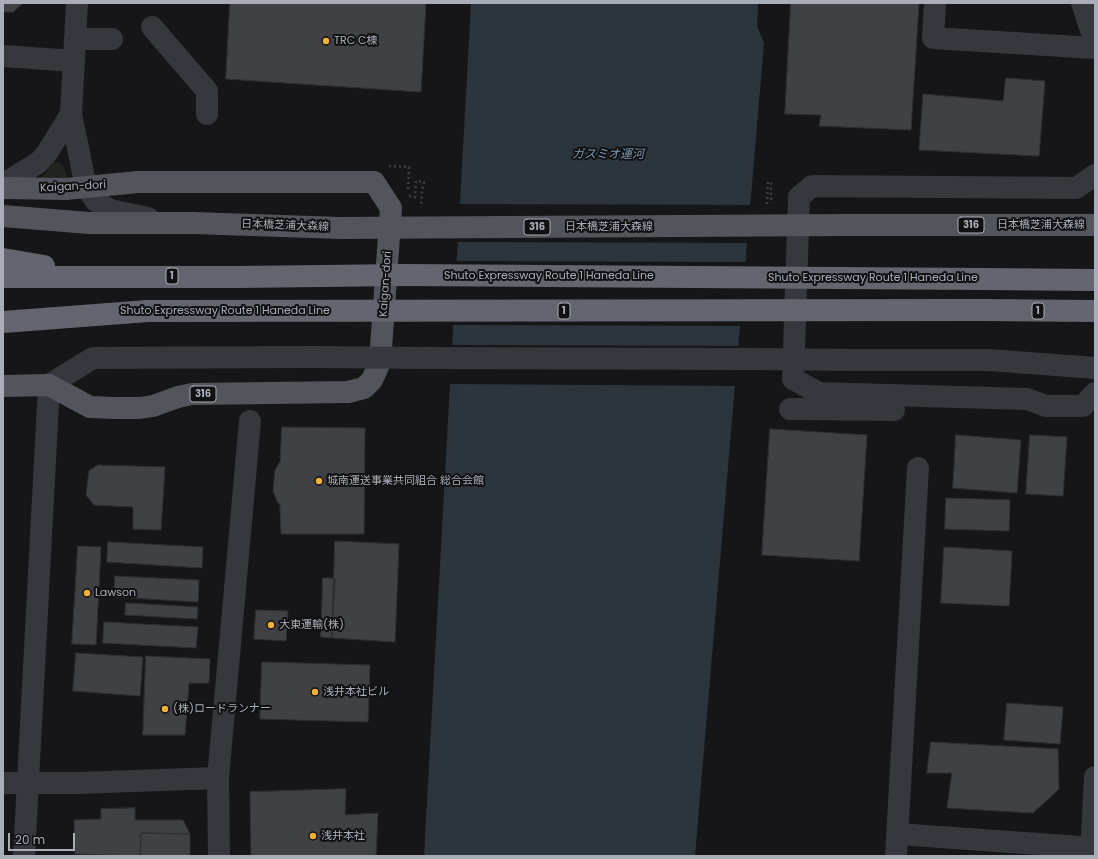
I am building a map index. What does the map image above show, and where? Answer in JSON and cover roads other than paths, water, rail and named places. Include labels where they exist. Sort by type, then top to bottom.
[{"type":"highway","points":[[3,259],[107,276]]},
{"type":"highway","name":"Shuto Expressway Route 1 Haneda Line","points":[[3,276],[238,277],[413,275],[1095,280]]},
{"type":"highway","name":"Shuto Expressway Route 1 Haneda Line","points":[[3,310],[106,312],[1095,311]]},
{"type":"highway","points":[[3,322],[106,312]]},
{"type":"main road","name":"Kaigan-dori","points":[[3,188],[66,189],[138,182],[374,182],[391,208],[380,362],[372,380],[364,388],[348,392],[192,394],[178,397],[153,406],[140,408],[90,407],[49,385],[3,386]]},
{"type":"main road","name":"日本橋芝浦大森線","points":[[3,216],[89,222],[341,228],[1095,225]]},
{"type":"street","points":[[77,3],[71,114],[86,187],[96,201],[110,210],[168,223]]},
{"type":"street","points":[[935,3],[933,38],[1095,48]]},
{"type":"street","points":[[1082,3],[1095,42]]},
{"type":"street","points":[[152,27],[208,91],[207,114]]},
{"type":"street","points":[[3,56],[75,50],[112,38]]},
{"type":"street","points":[[3,184],[38,164],[47,153],[71,114]]},
{"type":"street","points":[[1095,175],[1076,188],[812,186],[799,197],[793,379],[819,393],[1026,399],[1046,406],[1083,406],[1095,393]]},
{"type":"street","points":[[24,856],[49,385],[93,358],[312,357],[989,360],[1095,368]]},
{"type":"street","points":[[790,409],[1031,413],[1046,406]]},
{"type":"street","points":[[220,856],[218,778],[250,421]]},
{"type":"street","points":[[896,856],[918,468]]},
{"type":"street","points":[[898,834],[1092,850],[1095,777]]},
{"type":"street","points":[[3,783],[218,778]]},
{"type":"water","name":"ガスミオ運河","points":[[471,3],[758,3],[757,26],[764,43],[695,856],[424,856]]},
{"type":"place","name":"TRC C棟","points":[[326,41]]},
{"type":"place","name":"城南運送事業共同組合 総合会館","points":[[319,481]]},
{"type":"place","name":"Lawson","points":[[87,593]]},
{"type":"place","name":"大東運輸(株)","points":[[271,625]]},
{"type":"place","name":"浅井本社ビル","points":[[315,692]]},
{"type":"place","name":"(株)ロードランナー","points":[[165,709]]},
{"type":"place","name":"浅井本社","points":[[313,836]]}]
